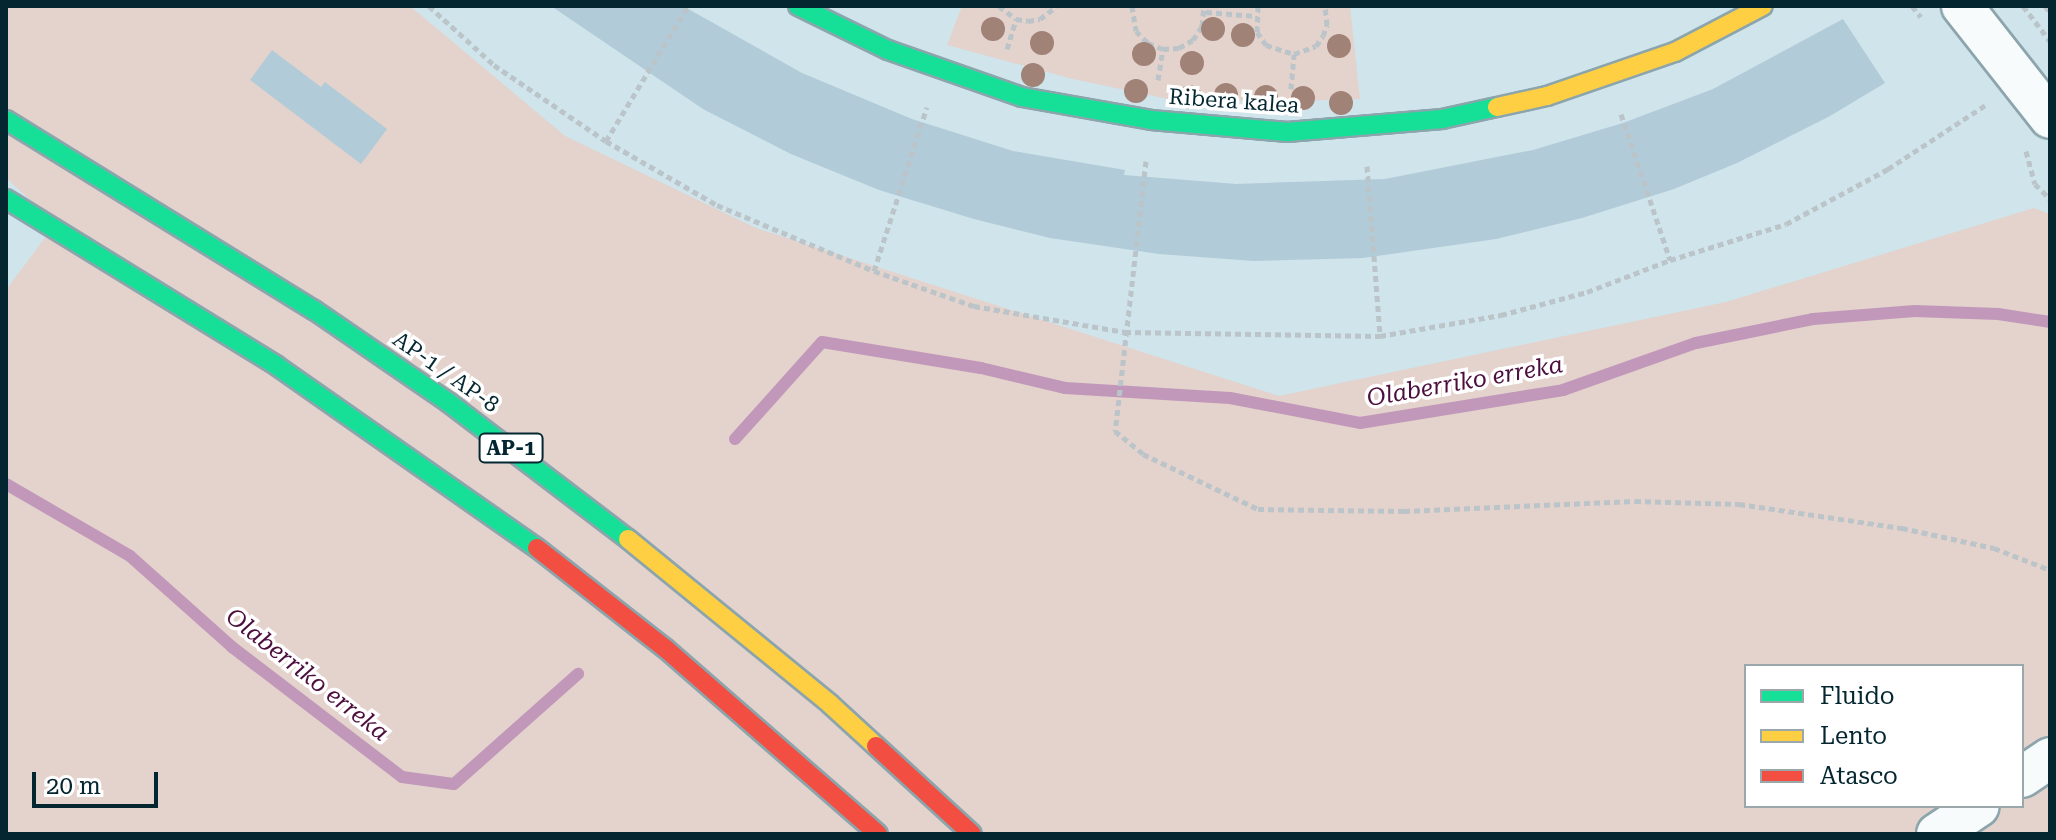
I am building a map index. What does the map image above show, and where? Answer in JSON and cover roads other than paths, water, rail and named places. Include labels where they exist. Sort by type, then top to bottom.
[{"type":"main road","name":"Ribera kalea","points":[[798,6],[888,50],[1022,97],[1151,120],[1287,132],[1442,119],[1547,96],[1675,52],[1763,6]]},
{"type":"main road","name":"AP-1 / AP-8","points":[[6,120],[314,310],[555,480],[808,685],[972,834]]},
{"type":"main road","name":"AP-1","points":[[6,199],[277,366],[540,550],[691,670],[878,834]]},
{"type":"street","points":[[1962,6],[2050,118]]},
{"type":"street","points":[[2024,776],[2050,758]]},
{"type":"street","points":[[1937,834],[1976,808]]},
{"type":"waterway","name":"Olaberriko erreka","points":[[735,439],[822,342],[981,368],[1065,388],[1230,398],[1360,423],[1563,390],[1696,343],[1813,319],[1915,311],[1998,314],[2050,322]]},
{"type":"waterway","name":"Olaberriko erreka","points":[[6,484],[130,556],[232,647],[402,777],[454,784],[578,674]]}]
